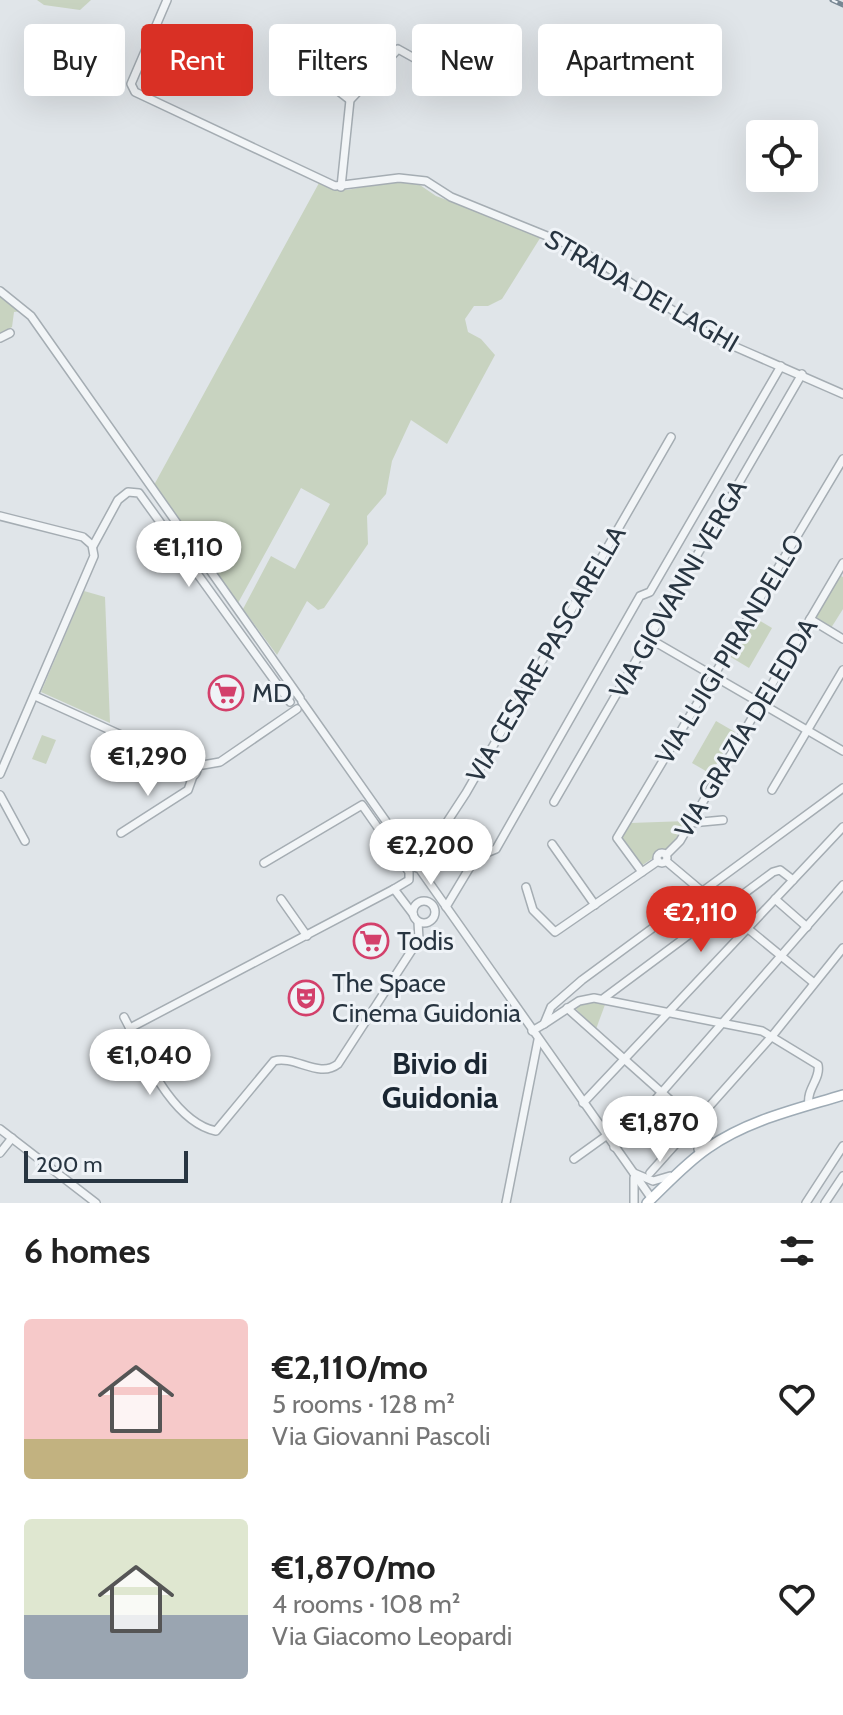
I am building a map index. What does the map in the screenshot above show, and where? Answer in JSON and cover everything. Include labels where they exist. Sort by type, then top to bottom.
[{"type":"main road","points":[[650,1201],[700,1154],[751,1125],[843,1095]]},
{"type":"street","points":[[167,0],[131,89],[341,187],[350,100],[398,49],[412,57]]},
{"type":"street","points":[[345,96],[350,100]]},
{"type":"street","name":"STRADA DEI LAGHI","points":[[341,187],[399,178],[426,181],[451,197],[589,254],[715,338],[843,394]]},
{"type":"street","points":[[0,291],[31,316],[650,1201]]},
{"type":"street","points":[[0,338],[10,333]]},
{"type":"street","points":[[434,917],[476,857],[496,849],[640,596],[648,595],[781,366]]},
{"type":"street","name":"VIA GIOVANNI VERGA","points":[[554,802],[802,374]]},
{"type":"street","name":"VIA CESARE PASCARELLA","points":[[417,868],[466,793],[671,437]]},
{"type":"street","name":"VIA LUIGI PIRANDELLO","points":[[642,872],[617,838],[843,459]]},
{"type":"street","points":[[0,774],[90,570],[93,546],[118,500],[128,492],[139,493],[290,702],[300,703]]},
{"type":"street","points":[[0,516],[79,535],[93,546]]},
{"type":"street","name":"VIA GRAZIA DELEDDA","points":[[666,857],[691,823],[843,563]]},
{"type":"street","points":[[810,619],[843,639]]},
{"type":"street","points":[[650,639],[843,751]]},
{"type":"street","points":[[772,790],[843,670]]},
{"type":"street","points":[[35,696],[183,763],[190,760],[197,766]]},
{"type":"street","points":[[281,717],[290,702]]},
{"type":"street","points":[[197,766],[220,762],[300,703]]},
{"type":"street","points":[[183,763],[183,774],[193,776]]},
{"type":"street","points":[[121,833],[188,790],[197,766]]},
{"type":"street","points":[[544,1024],[551,1007],[569,991],[843,788]]},
{"type":"street","points":[[0,795],[25,841]]},
{"type":"street","points":[[130,1028],[394,889],[408,881],[409,872],[362,805],[264,863]]},
{"type":"street","points":[[691,823],[723,820]]},
{"type":"street","points":[[583,1103],[843,827]]},
{"type":"street","points":[[552,844],[595,905]]},
{"type":"street","points":[[526,887],[533,910],[553,932],[666,857],[704,893]]},
{"type":"street","points":[[604,998],[777,870],[793,880]]},
{"type":"street","points":[[124,1017],[167,1094],[205,1128],[216,1131],[274,1061],[288,1060],[326,1070],[338,1064],[420,938],[416,918],[426,889],[424,877]]},
{"type":"street","points":[[614,1147],[843,885]]},
{"type":"street","points":[[394,889],[416,918]]},
{"type":"street","points":[[420,902],[431,897],[443,903]]},
{"type":"street","points":[[281,899],[307,936]]},
{"type":"street","points":[[775,899],[807,927]]},
{"type":"street","points":[[404,903],[433,905],[434,917]]},
{"type":"street","points":[[724,909],[814,983]]},
{"type":"street","points":[[416,918],[434,917],[457,923]]},
{"type":"street","points":[[650,1173],[773,1035],[843,948]]},
{"type":"street","points":[[532,1031],[584,999],[604,998],[773,1035],[819,1067],[808,1093],[809,1105]]},
{"type":"street","points":[[567,1008],[624,1056],[708,1135],[698,1149],[700,1154]]},
{"type":"street","points":[[506,1203],[539,1039]]},
{"type":"street","points":[[0,1129],[96,1203]]},
{"type":"street","points":[[574,1159],[606,1136]]},
{"type":"street","points":[[0,1153],[12,1138]]},
{"type":"street","points":[[806,1203],[843,1146]]},
{"type":"street","points":[[632,1172],[656,1182],[688,1165]]},
{"type":"street","points":[[632,1172],[636,1190],[634,1203]]},
{"type":"street","points":[[825,1203],[843,1176]]},
{"type":"green space","points":[[37,0],[91,0],[80,10],[44,5]]},
{"type":"green space","points":[[391,182],[417,183],[436,196],[542,235],[502,299],[488,306],[474,306],[465,319],[468,332],[481,339],[495,355],[447,444],[411,420],[392,461],[386,494],[367,516],[368,544],[324,608],[318,610],[307,601],[277,655],[243,609],[271,556],[295,569],[330,504],[301,488],[238,603],[154,485],[319,183],[347,190]]},
{"type":"green space","points":[[0,293],[22,311],[14,312],[12,327],[0,334]]},
{"type":"green space","points":[[839,575],[843,577],[843,609],[831,628],[814,618]]},
{"type":"green space","points":[[84,591],[105,597],[110,723],[41,692]]},
{"type":"green space","points":[[752,616],[772,628],[749,668],[729,656]]},
{"type":"green space","points":[[716,721],[735,732],[711,774],[692,763]]},
{"type":"green space","points":[[42,735],[56,740],[46,764],[32,759]]},
{"type":"green space","points":[[687,821],[671,846],[641,866],[620,838],[630,823]]},
{"type":"green space","points":[[586,1000],[606,1002],[596,1029],[573,1006]]},
{"type":"railway","points":[[832,0],[843,5]]},
{"type":"place","name":"MD","points":[[226,693]]},
{"type":"place","name":"Todis","points":[[371,941]]},
{"type":"place","name":"The Space Cinema Guidonia","points":[[306,998]]},
{"type":"district","name":"Bivio di Guidonia","points":[[440,1080]]}]
